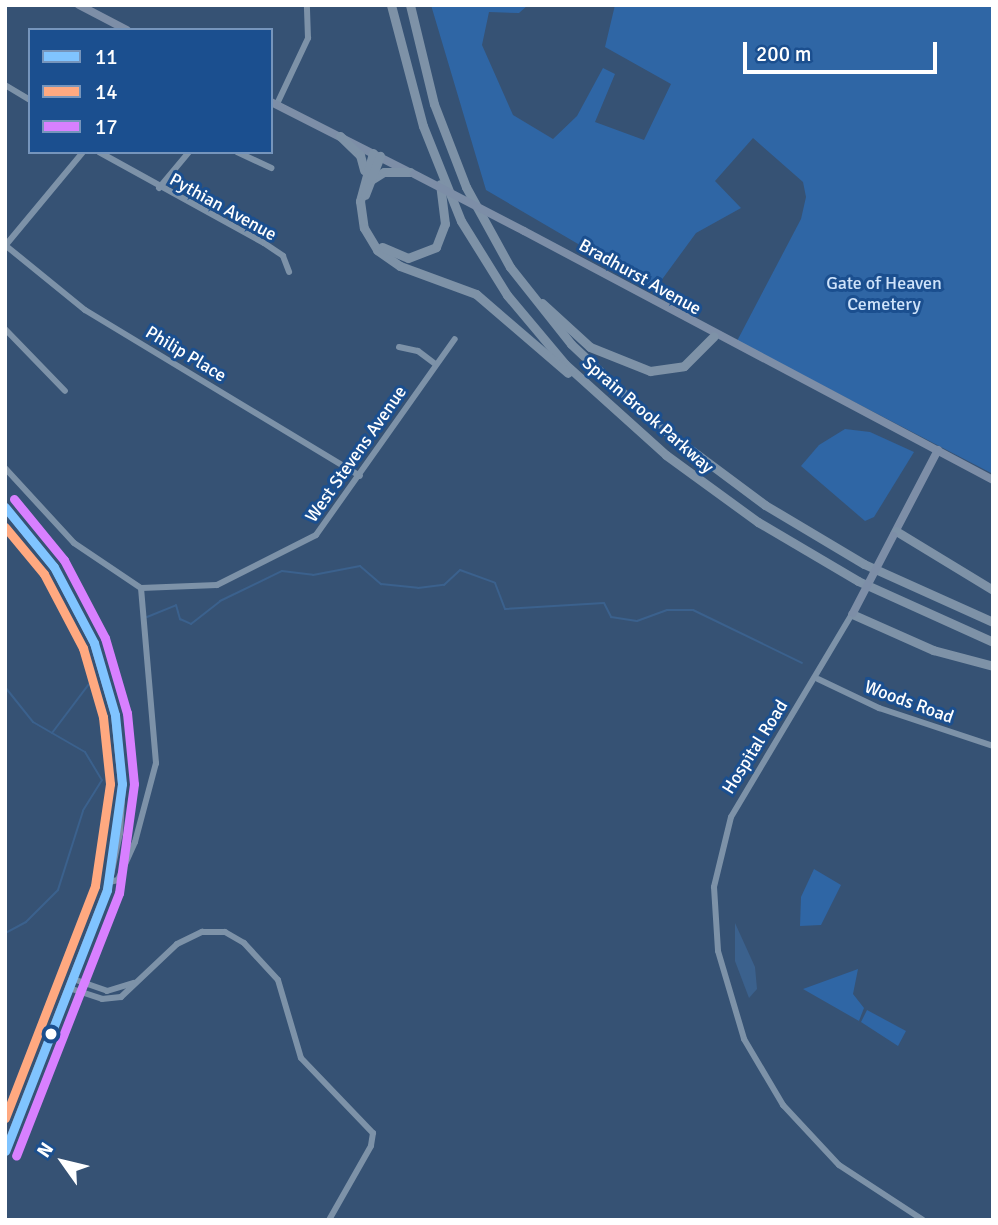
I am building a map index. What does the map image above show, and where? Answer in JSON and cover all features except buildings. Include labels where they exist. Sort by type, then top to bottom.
[{"type":"highway","name":"Sprain Brook Parkway","points":[[391,5],[438,168],[470,237],[508,295],[593,392],[685,470],[798,548],[900,602],[993,642]]},
{"type":"highway","name":"Sprain Brook Parkway","points":[[410,5],[453,156],[520,282],[604,378],[728,480],[864,564],[993,622]]},
{"type":"highway","points":[[340,136],[360,155],[366,214],[378,242],[398,257],[417,257],[436,247],[445,229],[438,168]]},
{"type":"highway","points":[[376,155],[365,184],[362,222],[381,254],[476,294],[593,392]]},
{"type":"highway","points":[[365,184],[382,173],[412,173]]},
{"type":"highway","points":[[520,282],[583,342],[640,369],[684,366],[714,336]]},
{"type":"highway","points":[[895,534],[993,590]]},
{"type":"highway","points":[[852,614],[933,650],[993,666]]},
{"type":"main road","points":[[79,5],[123,28]]},
{"type":"main road","name":"Bradhurst Avenue","points":[[274,103],[524,231],[714,336],[993,480]]},
{"type":"main road","name":"Hospital Road","points":[[852,614],[938,450]]},
{"type":"main road","points":[[5,507],[71,594],[108,683],[122,784],[109,882],[5,1152]]},
{"type":"street","points":[[274,103],[308,38],[307,5]]},
{"type":"street","points":[[5,85],[28,99]]},
{"type":"street","points":[[5,246],[81,154]]},
{"type":"street","name":"Pythian Avenue","points":[[102,154],[159,188],[264,243],[283,257],[289,272]]},
{"type":"street","points":[[159,188],[186,154]]},
{"type":"street","points":[[241,154],[271,168]]},
{"type":"street","name":"Philip Place","points":[[5,246],[85,310],[360,476]]},
{"type":"street","points":[[5,329],[65,391]]},
{"type":"street","name":"West Stevens Avenue","points":[[141,588],[217,585],[306,542],[326,526],[435,364],[455,339]]},
{"type":"street","points":[[399,347],[418,351],[435,364]]},
{"type":"street","points":[[5,468],[74,543],[141,588],[156,763],[135,842],[118,880],[109,882]]},
{"type":"street","name":"Hospital Road","points":[[852,614],[818,679],[743,793],[727,830],[714,887],[724,984],[754,1059],[801,1128],[855,1178],[923,1220]]},
{"type":"street","name":"Woods Road","points":[[818,679],[880,708],[993,746]]},
{"type":"street","points":[[71,984],[107,991],[134,983],[181,941],[207,931],[235,936],[274,972],[301,1058],[373,1133],[372,1146],[329,1220]]},
{"type":"green space","name":"Gate of Heaven Cemetery","points":[[431,5],[528,5],[519,13],[489,12],[482,45],[513,115],[553,139],[577,116],[603,68],[615,74],[595,122],[644,140],[671,84],[605,47],[615,5],[993,5],[993,474],[737,341],[801,219],[806,197],[803,182],[753,138],[715,181],[741,208],[696,233],[655,289],[486,190]]},
{"type":"green space","points":[[845,429],[870,432],[914,452],[874,517],[865,521],[801,466],[819,445]]},
{"type":"green space","points":[[814,869],[841,885],[821,925],[800,926],[801,897]]},
{"type":"green space","points":[[858,969],[853,994],[864,1008],[859,1021],[803,989]]},
{"type":"green space","points":[[867,1010],[906,1031],[898,1046],[861,1022]]},
{"type":"shaded area","points":[[735,923],[755,967],[757,989],[749,998],[735,961]]},
{"type":"waterway","points":[[147,617],[176,605],[180,619],[191,624],[220,601],[282,571],[313,575],[360,566],[381,584],[418,588],[444,585],[460,570],[495,583],[505,609],[604,603],[611,617],[637,621],[667,610],[693,610],[802,663]]},
{"type":"waterway","points":[[52,733],[92,680]]},
{"type":"waterway","points":[[5,687],[33,722],[85,752],[102,780],[83,811],[58,890],[26,922],[5,933]]},
{"type":"transit line","name":"17","points":[[14,499],[64,560],[105,638],[127,713],[134,784],[119,893],[16,1156]]},
{"type":"transit line","name":"11","points":[[5,507],[54,567],[94,643],[115,715],[122,784],[107,890],[5,1151]]},
{"type":"transit line","name":"14","points":[[5,527],[44,574],[83,648],[103,717],[110,784],[95,886],[5,1118]]}]
